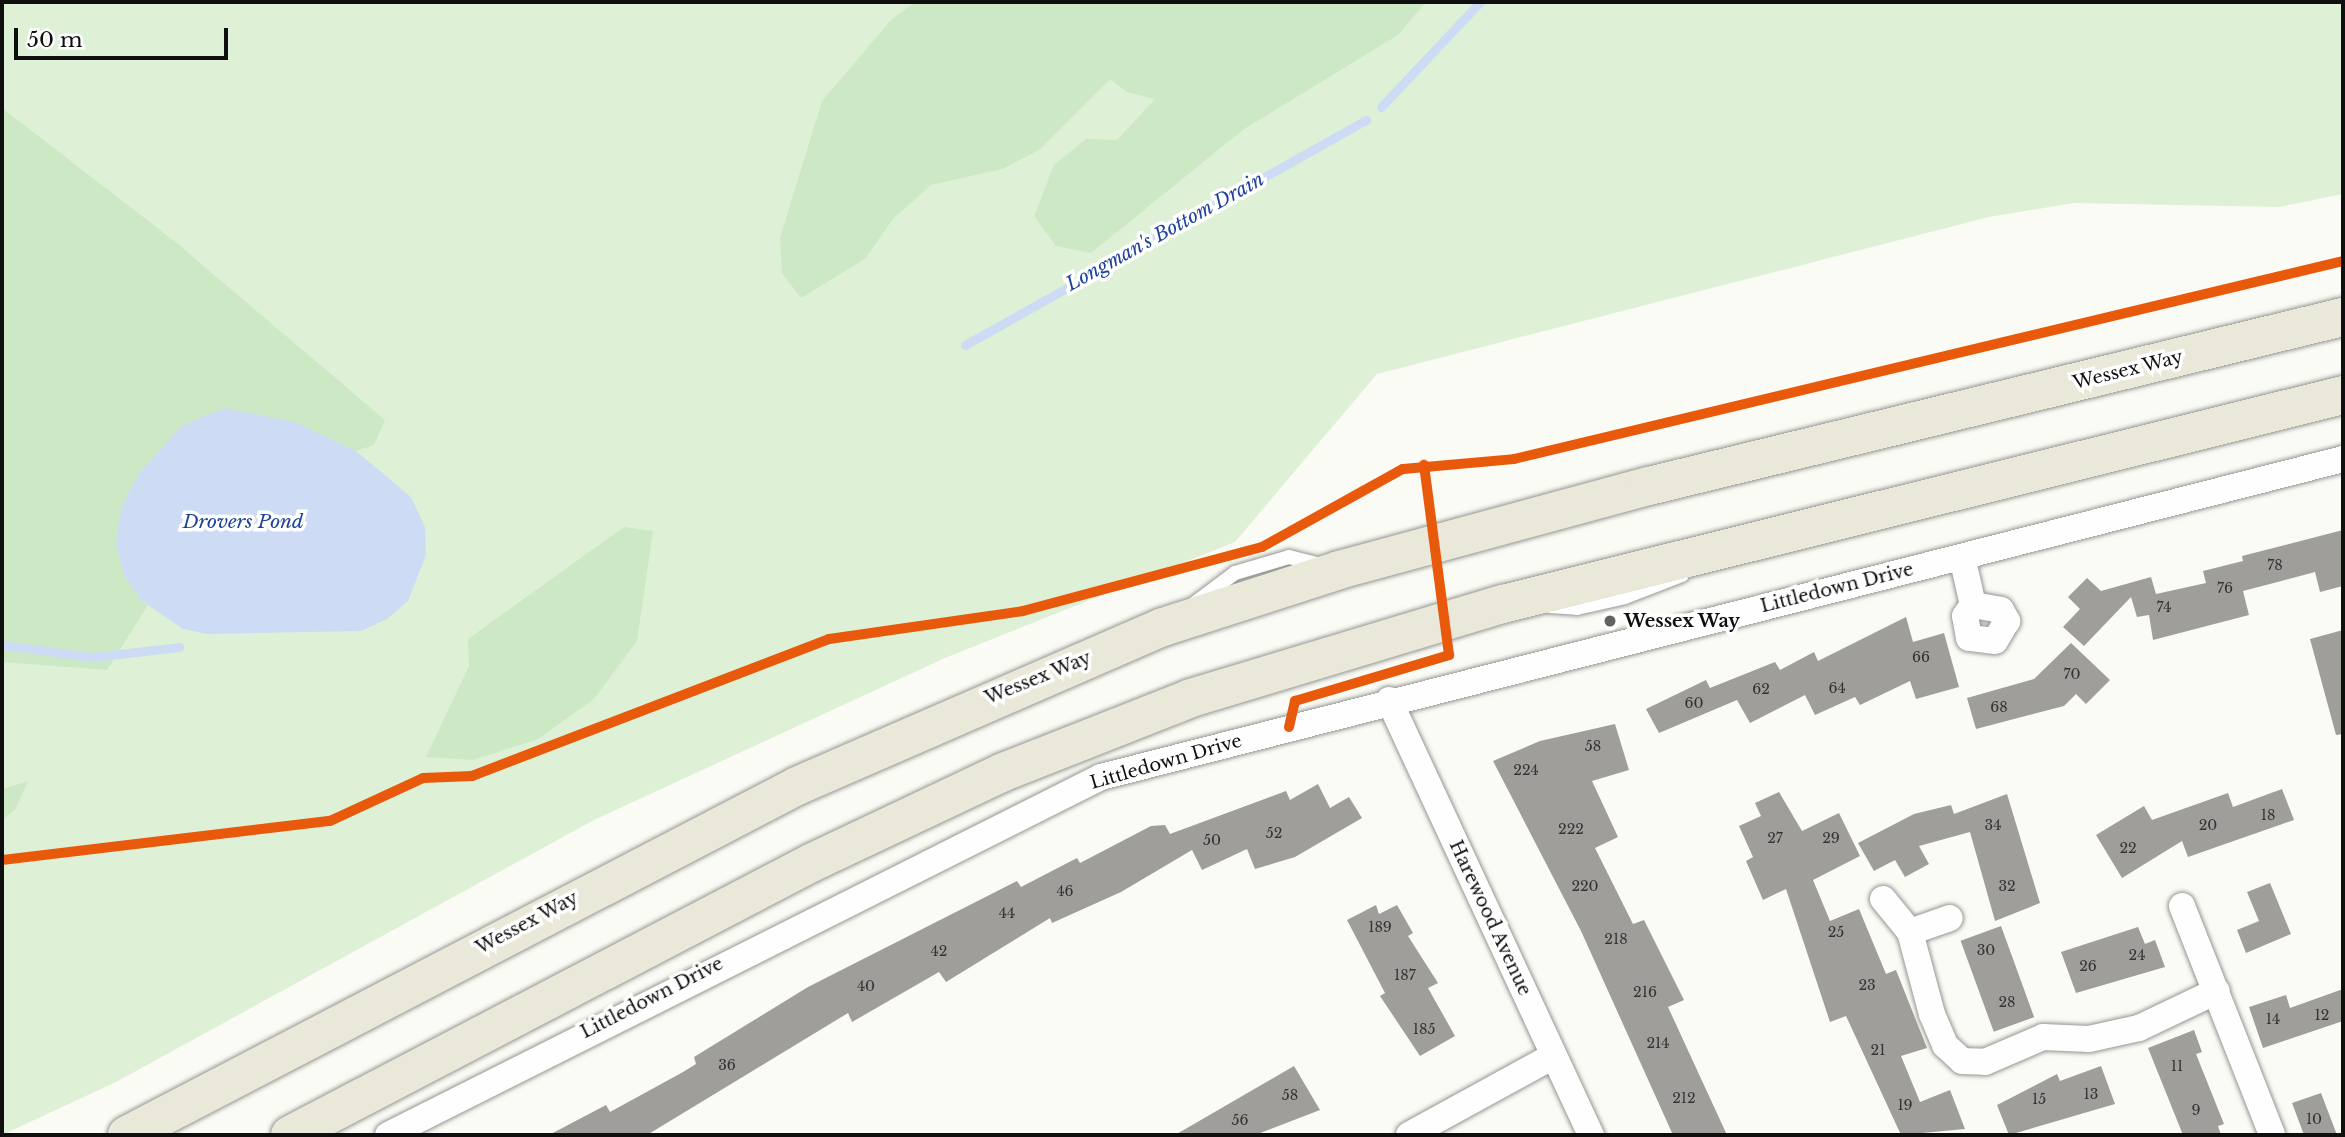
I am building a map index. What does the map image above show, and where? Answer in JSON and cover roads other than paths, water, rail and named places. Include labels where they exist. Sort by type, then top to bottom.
[{"type":"highway","name":"Wessex Way","points":[[127,1135],[797,786],[1163,627],[1339,570],[1648,486],[2343,317]]},
{"type":"highway","points":[[290,1135],[811,863],[1001,772],[1260,673],[1503,604],[2343,395]]},
{"type":"street","name":"Littledown Drive","points":[[388,1135],[1101,777],[1389,700],[2343,459]]},
{"type":"street","points":[[1962,557],[1973,604]]},
{"type":"street","name":"Harewood Avenue","points":[[1389,700],[1591,1135]]},
{"type":"street","points":[[1883,899],[1910,932],[1945,1045],[1973,1064],[2043,1037],[2089,1039],[2139,1028],[2217,991]]},
{"type":"street","points":[[2182,906],[2272,1135]]},
{"type":"street","points":[[1910,932],[1950,918]]},
{"type":"street","points":[[1409,1135],[1553,1056]]},
{"type":"water","name":"Drovers Pond","points":[[225,408],[295,422],[356,451],[411,497],[425,527],[426,555],[408,601],[387,619],[361,631],[207,634],[183,629],[141,600],[124,575],[116,544],[121,508],[139,473],[183,425]]},
{"type":"waterway","name":"Longman's Bottom Drain","points":[[1381,107],[1480,2]]},
{"type":"waterway","name":"Longman's Bottom Drain","points":[[965,345],[1366,120]]},
{"type":"waterway","name":"Longman's Bottom Drain","points":[[2,645],[93,657],[179,647]]},
{"type":"place","name":"Wessex Way","points":[[1610,621]]}]
